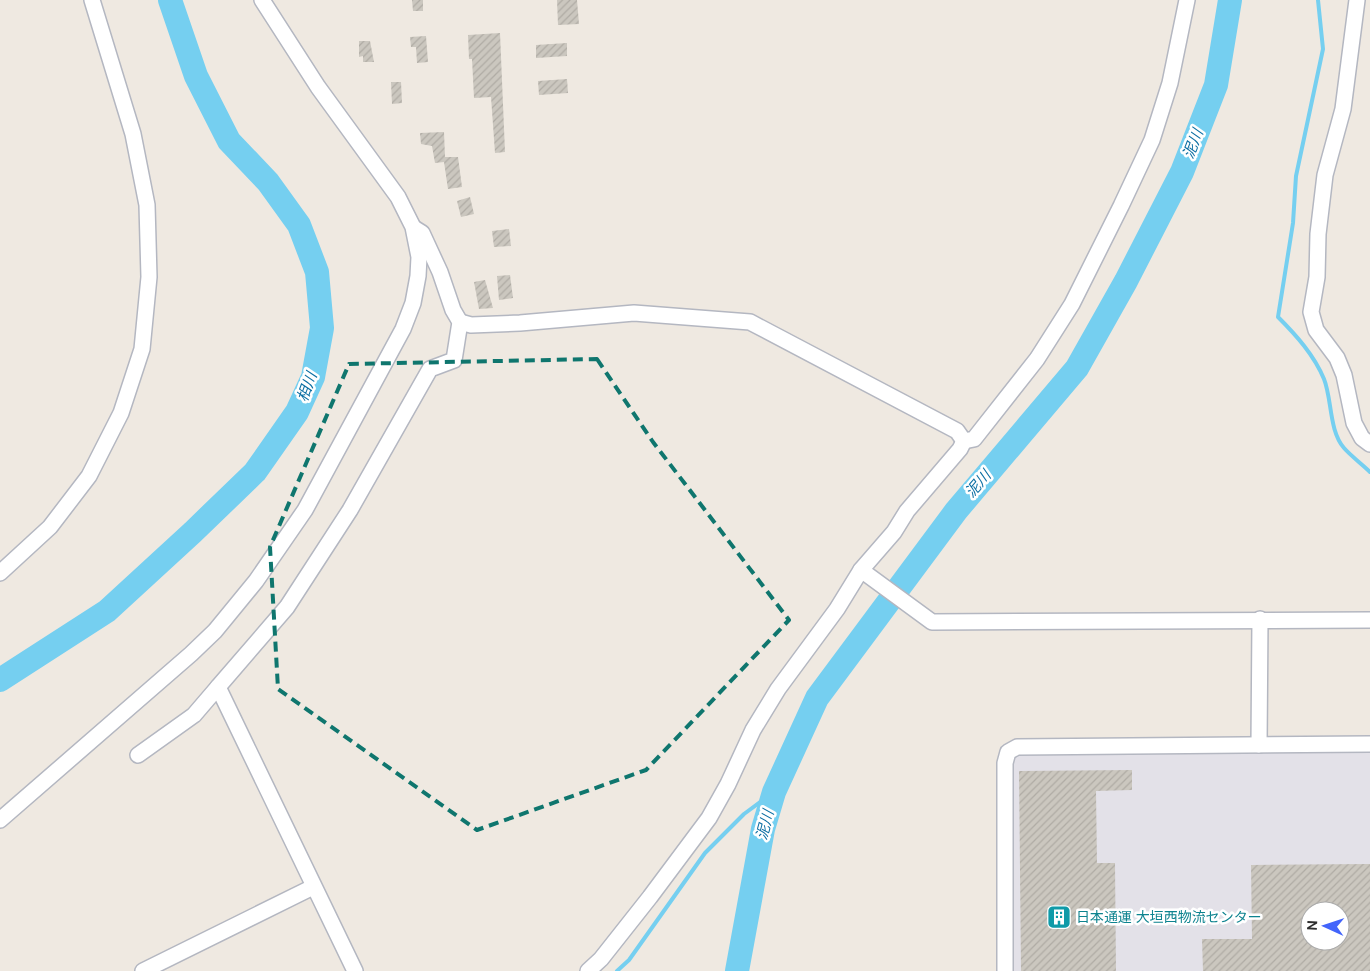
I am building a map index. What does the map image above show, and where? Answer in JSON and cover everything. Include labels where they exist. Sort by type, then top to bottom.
[{"type":"street","points":[[0,573],[50,527],[90,476],[121,413],[142,349],[148,277],[147,206],[134,134],[92,0]]},
{"type":"street","points":[[0,820],[191,654],[215,630],[261,574],[305,510],[403,329],[413,303],[418,276],[418,257],[413,227],[398,197],[318,87],[262,0]]},
{"type":"street","points":[[964,441],[974,439],[1037,359],[1072,304],[1152,140],[1170,83],[1187,0]]},
{"type":"street","points":[[1356,0],[1343,109],[1325,175],[1318,234],[1317,277],[1311,312],[1316,330],[1337,358],[1344,375],[1354,423],[1362,438],[1370,444]]},
{"type":"street","points":[[138,755],[194,715],[292,599],[350,510],[430,369],[454,360],[460,322],[453,310],[440,272],[422,233],[413,227]]},
{"type":"street","points":[[460,322],[471,325],[520,323],[634,313],[750,322],[957,431],[964,441]]},
{"type":"street","points":[[588,971],[601,959],[709,818],[728,784],[753,730],[778,689],[865,573],[907,510],[960,449],[964,441]]},
{"type":"street","points":[[865,573],[932,622],[1260,619],[1370,620]]},
{"type":"street","points":[[1260,619],[1260,745]]},
{"type":"street","points":[[218,686],[355,971]]},
{"type":"street","points":[[1005,971],[1004,763],[1008,752],[1016,747],[1370,744]]},
{"type":"street","points":[[143,971],[313,887]]},
{"type":"highlighted area","points":[[597,359],[653,442],[789,620],[646,770],[477,830],[278,689],[270,547],[349,364]]},
{"type":"shaded area","points":[[1370,750],[1370,971],[1011,971],[1009,758],[1016,751]]},
{"type":"building","points":[[412,0],[423,0],[423,11],[413,11]]},
{"type":"building","points":[[557,0],[577,0],[579,24],[558,25]]},
{"type":"building","points":[[500,33],[505,152],[495,153],[491,97],[474,98],[472,59],[469,59],[468,35]]},
{"type":"building","points":[[426,36],[428,62],[417,63],[416,47],[411,47],[410,37]]},
{"type":"building","points":[[359,41],[370,41],[374,62],[363,62],[363,56],[359,57]]},
{"type":"building","points":[[567,43],[567,56],[536,58],[536,45]]},
{"type":"building","points":[[567,79],[568,93],[539,95],[538,81]]},
{"type":"building","points":[[391,82],[401,82],[402,103],[392,104]]},
{"type":"building","points":[[444,132],[445,157],[458,157],[462,187],[448,189],[444,162],[435,163],[432,146],[421,144],[420,133]]},
{"type":"building","points":[[470,197],[474,214],[461,217],[457,201]]},
{"type":"building","points":[[509,229],[511,246],[494,247],[492,231]]},
{"type":"building","points":[[510,275],[513,298],[499,300],[497,276]]},
{"type":"building","points":[[485,280],[493,308],[479,309],[474,282]]},
{"type":"building","name":"日本通運 大垣西物流センター","points":[[1132,770],[1132,790],[1096,791],[1097,863],[1115,863],[1116,971],[1021,971],[1019,771]]},
{"type":"building","points":[[1370,864],[1370,971],[1203,971],[1202,939],[1252,939],[1251,865]]},
{"type":"waterway","name":"相川","points":[[0,680],[107,611],[255,472],[297,412],[313,377],[322,328],[317,272],[299,225],[268,182],[229,141],[196,76],[170,0]]},
{"type":"waterway","name":"泥川","points":[[737,971],[763,829],[774,792],[817,698],[956,511],[1077,368],[1126,281],[1182,172],[1216,85],[1230,0]]},
{"type":"waterway","points":[[1318,0],[1323,49],[1296,176],[1293,223],[1278,317],[1304,346],[1320,370],[1327,387],[1333,424],[1339,441],[1370,472]]},
{"type":"waterway","points":[[617,971],[629,960],[705,853],[744,814],[774,792]]},
{"type":"place","name":"日本通運 大垣西物流センター","points":[[1059,917]]}]
